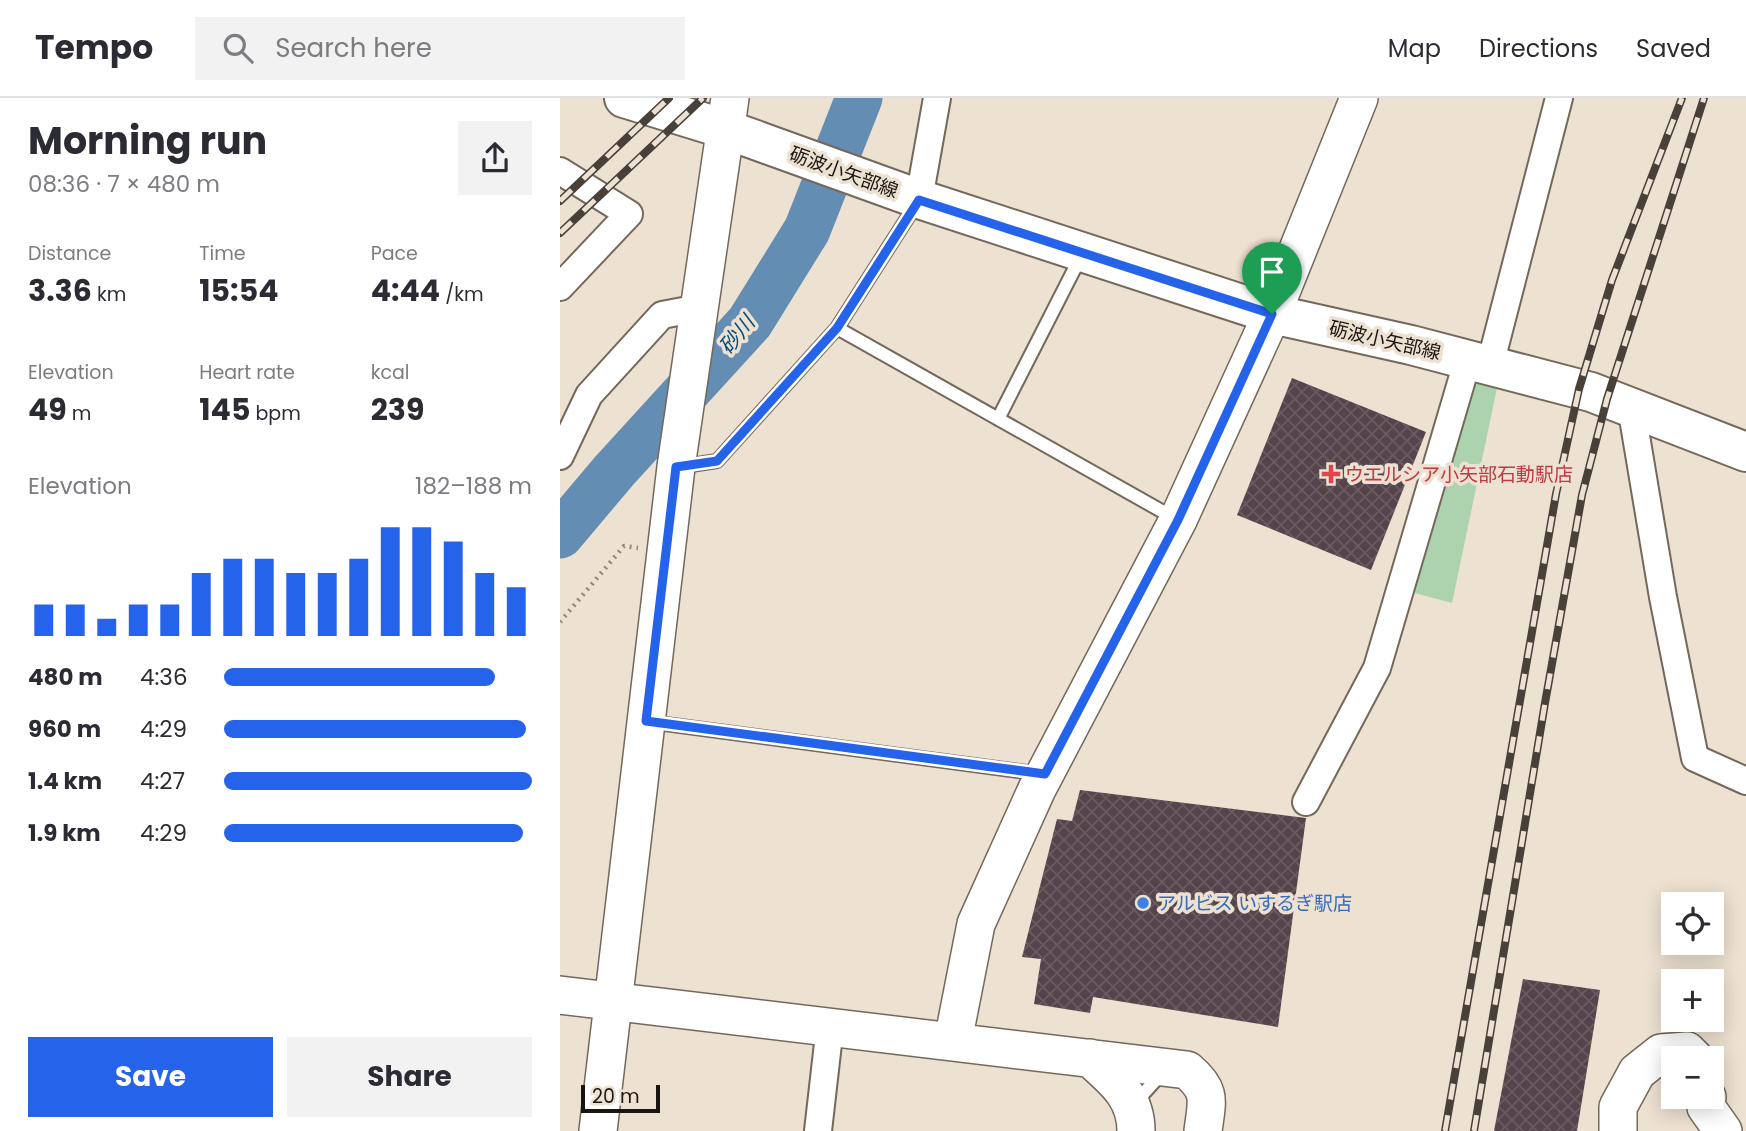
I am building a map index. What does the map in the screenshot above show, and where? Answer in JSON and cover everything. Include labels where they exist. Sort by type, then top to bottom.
[{"type":"main road","name":"砺波小矢部線","points":[[624,98],[728,114],[919,200],[1272,314],[1479,362],[1591,392],[1746,453]]},
{"type":"street","points":[[919,200],[937,98]]},
{"type":"street","points":[[953,1041],[976,924],[1045,774],[1178,520],[1272,314],[1359,98]]},
{"type":"street","points":[[1306,802],[1377,668],[1479,362],[1559,98]]},
{"type":"street","points":[[598,1131],[676,467],[728,114]]},
{"type":"street","points":[[560,171],[629,214],[560,287]]},
{"type":"street","points":[[560,456],[589,395],[662,316],[699,308]]},
{"type":"street","points":[[1631,406],[1660,584],[1695,758],[1746,781]]},
{"type":"street","points":[[560,995],[1187,1070],[1203,1083],[1206,1099],[1203,1131]]},
{"type":"street","points":[[818,1131],[830,1026]]},
{"type":"street","points":[[1618,1131],[1618,1107],[1637,1072],[1661,1053]]},
{"type":"street","points":[[1090,1058],[1124,1089],[1136,1125]]},
{"type":"street","points":[[1707,1109],[1723,1131]]},
{"type":"lane","points":[[676,467],[717,461],[837,328],[919,200]]},
{"type":"lane","points":[[998,419],[1083,253]]},
{"type":"lane","points":[[837,328],[1178,520]]},
{"type":"lane","points":[[646,721],[1045,774]]},
{"type":"lane","points":[[1136,1125],[1143,1094],[1168,1067]]},
{"type":"path","points":[[560,622],[624,545],[666,553]]},
{"type":"green space","points":[[1474,379],[1498,383],[1452,603],[1407,591]]},
{"type":"building","name":"ウエルシア小矢部石動駅店","points":[[1292,378],[1426,432],[1371,570],[1237,515]]},
{"type":"building","points":[[1080,790],[1306,818],[1278,1027],[1093,997],[1090,1013],[1034,1004],[1041,959],[1022,957],[1057,819],[1072,821]]},
{"type":"building","points":[[1523,979],[1600,990],[1577,1131],[1494,1131]]},
{"type":"waterway","name":"砂川","points":[[560,535],[614,471],[750,322],[807,230],[859,98]]},
{"type":"railway","points":[[560,201],[669,98]]},
{"type":"railway","points":[[560,233],[703,98]]},
{"type":"railway","points":[[1445,1131],[1556,494],[1579,389],[1612,280],[1682,98]]},
{"type":"railway","points":[[1474,1131],[1582,495],[1607,399],[1704,98]]},
{"type":"place","name":"ウエルシア小矢部石動駅店","points":[[1331,474]]},
{"type":"place","name":"アルビス いするぎ駅店","points":[[1143,903]]},
{"type":"route","points":[[919,200],[1272,314],[1178,520],[1045,774],[646,721],[676,467],[717,461],[837,328],[919,200]]}]
